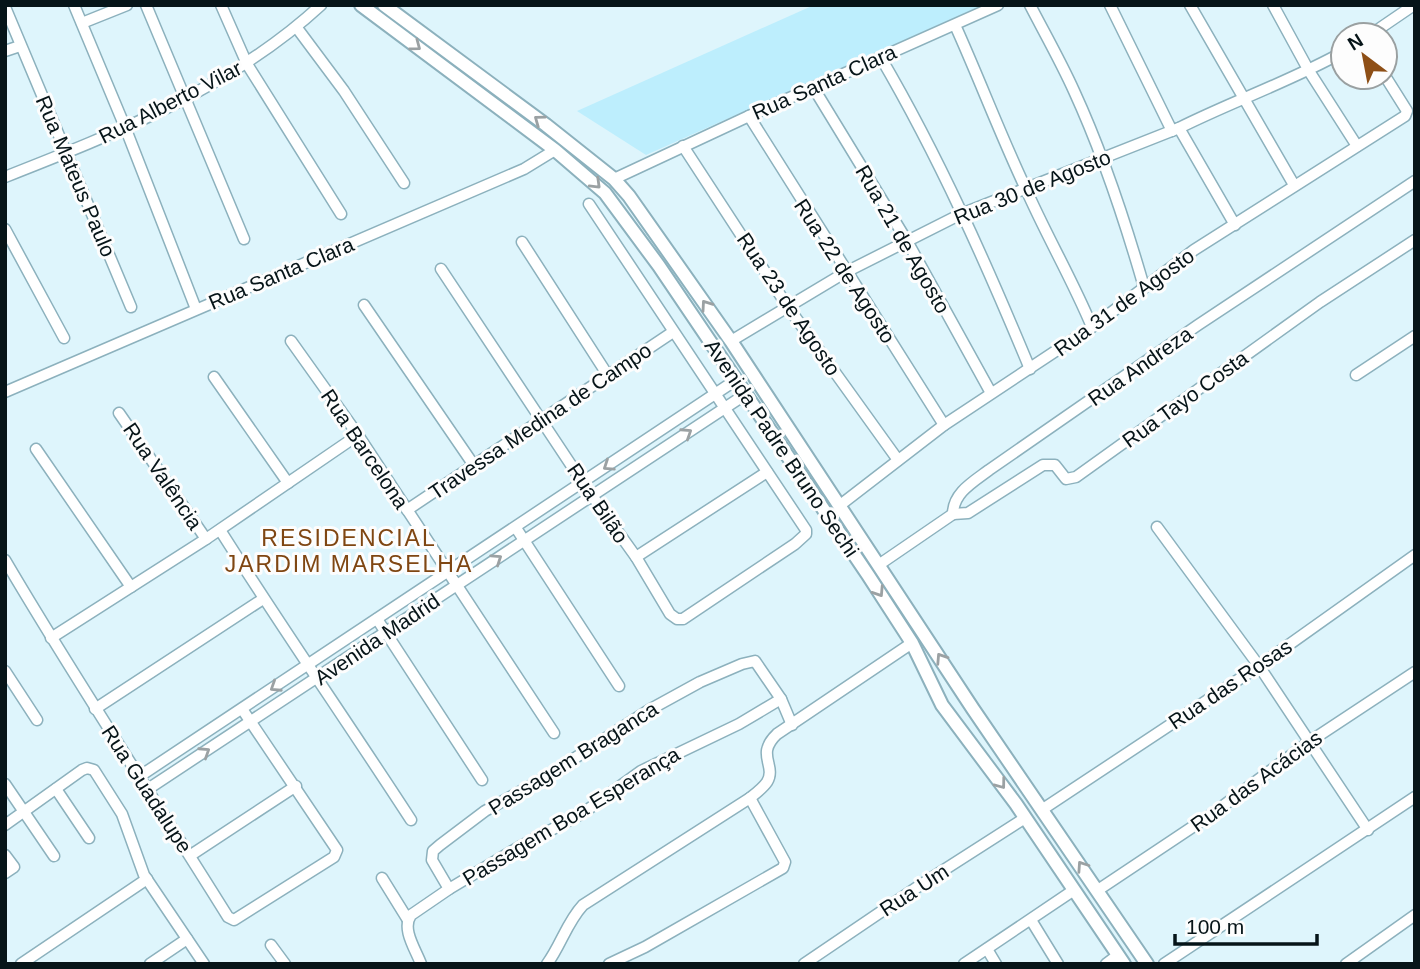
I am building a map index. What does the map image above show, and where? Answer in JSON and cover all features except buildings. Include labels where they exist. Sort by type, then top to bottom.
[{"type":"main road","name":"Avenida Padre Bruno Sechi","points":[[361,5],[555,150],[608,197],[659,266],[912,643],[950,717],[1025,818],[1121,959]]},
{"type":"main road","name":"Avenida Padre Bruno Sechi","points":[[384,5],[614,179],[638,207],[731,341],[973,709],[1147,964]]},
{"type":"main road","points":[[937,696],[948,698],[955,694],[960,686]]},
{"type":"main road","points":[[950,717],[958,706],[964,705],[973,709]]},
{"type":"street","points":[[74,5],[196,309]]},
{"type":"street","points":[[82,23],[127,5]]},
{"type":"street","points":[[146,5],[244,239]]},
{"type":"street","points":[[222,5],[247,64],[341,214]]},
{"type":"street","name":"Rua Alberto Vilar","points":[[5,177],[66,153],[184,99],[247,64],[297,27],[321,5]]},
{"type":"street","name":"Rua Santa Clara","points":[[614,179],[998,5]]},
{"type":"street","points":[[1030,5],[1074,90],[1126,228],[1144,288]]},
{"type":"street","points":[[1110,5],[1176,129],[1236,225]]},
{"type":"street","points":[[1190,5],[1294,185]]},
{"type":"street","points":[[1273,5],[1309,71],[1357,146]]},
{"type":"street","points":[[1391,21],[1414,5]]},
{"type":"street","name":"Rua Mateus Paulo","points":[[5,7],[131,307]]},
{"type":"street","points":[[955,24],[1025,188],[1075,285],[1092,327]]},
{"type":"street","points":[[297,27],[344,91],[404,183]]},
{"type":"street","points":[[5,51],[20,46]]},
{"type":"street","points":[[881,58],[917,122],[1004,306],[1030,369]]},
{"type":"street","name":"Rua 30 de Agosto","points":[[731,341],[846,272],[961,215],[1176,129],[1329,60]]},
{"type":"street","name":"Rua 21 de Agosto","points":[[813,87],[907,241],[991,393]]},
{"type":"street","name":"Rua 31 de Agosto","points":[[839,506],[944,425],[1092,327],[1194,250],[1405,116],[1407,111],[1404,103],[1396,91]]},
{"type":"street","name":"Rua 22 de Agosto","points":[[748,116],[944,425]]},
{"type":"street","name":"Rua 23 de Agosto","points":[[683,146],[788,307],[898,460]]},
{"type":"street","name":"Rua Santa Clara","points":[[5,392],[524,169],[555,150]]},
{"type":"street","name":"Rua Andreza","points":[[880,564],[953,514],[954,503],[963,490],[989,470],[1415,181]]},
{"type":"street","points":[[589,204],[767,472],[636,558]]},
{"type":"street","points":[[5,229],[64,338]]},
{"type":"street","name":"Rua Tayo Costa","points":[[953,514],[968,513],[1043,464],[1055,465],[1066,479],[1076,477],[1320,302],[1415,240]]},
{"type":"street","points":[[522,242],[607,374]]},
{"type":"street","name":"Rua Bilão","points":[[441,269],[636,558],[670,614],[677,619],[683,619],[806,534],[804,525],[767,472]]},
{"type":"street","points":[[364,305],[473,464]]},
{"type":"street","name":"Travessa Medina de Campo","points":[[407,510],[673,332]]},
{"type":"street","points":[[1356,375],[1415,336]]},
{"type":"street","name":"Rua Barcelona","points":[[291,341],[358,435],[554,733]]},
{"type":"street","points":[[214,377],[288,483]]},
{"type":"street","name":"Avenida Madrid","points":[[140,776],[736,380]]},
{"type":"street","name":"Avenida Madrid","points":[[148,789],[746,394]]},
{"type":"street","name":"Rua Valência","points":[[119,413],[206,539]]},
{"type":"street","points":[[51,638],[220,530],[358,435]]},
{"type":"street","points":[[36,449],[131,587]]},
{"type":"street","points":[[1157,527],[1259,666],[1368,830]]},
{"type":"street","points":[[516,528],[619,685]]},
{"type":"street","name":"Rua Valência","points":[[220,530],[411,820]]},
{"type":"street","name":"Rua das Rosas","points":[[1043,809],[1259,666],[1415,555]]},
{"type":"street","name":"Rua Guadalupe","points":[[5,560],[95,709],[191,855],[228,917],[234,920],[334,857],[337,850],[296,786]]},
{"type":"street","points":[[95,709],[263,599]]},
{"type":"street","points":[[377,620],[482,780]]},
{"type":"street","points":[[547,964],[559,948],[570,922],[583,905],[750,798],[768,781],[766,750],[769,742],[912,643]]},
{"type":"street","name":"Passagem Braganca","points":[[449,889],[432,860],[433,851],[485,811],[541,780],[676,695],[747,662],[758,663],[781,699]]},
{"type":"street","points":[[5,671],[37,720]]},
{"type":"street","name":"Rua das Acácias","points":[[1098,890],[1212,814],[1309,742],[1415,672]]},
{"type":"street","points":[[781,699],[792,724]]},
{"type":"street","name":"Passagem Boa Esperança","points":[[408,920],[411,915],[449,889],[583,813],[641,771],[739,724],[781,699]]},
{"type":"street","points":[[191,855],[296,786],[243,709]]},
{"type":"street","points":[[5,825],[87,768],[94,770],[122,814],[147,880],[204,964]]},
{"type":"street","points":[[5,784],[54,856]]},
{"type":"street","points":[[56,789],[89,838]]},
{"type":"street","points":[[1164,964],[1415,797]]},
{"type":"street","points":[[609,964],[645,947],[783,868],[785,862],[779,848],[750,798]]},
{"type":"street","name":"Rua Um","points":[[804,964],[1025,818]]},
{"type":"street","points":[[5,855],[14,867],[5,873]]},
{"type":"street","points":[[382,878],[408,920],[408,930],[421,964]]},
{"type":"street","points":[[23,963],[147,880]]},
{"type":"street","points":[[964,964],[1074,890]]},
{"type":"street","points":[[1346,964],[1415,915]]},
{"type":"street","points":[[1031,920],[1058,964]]},
{"type":"street","points":[[149,964],[187,939]]},
{"type":"street","points":[[271,945],[285,964]]},
{"type":"street","points":[[987,949],[996,964]]},
{"type":"street","points":[[1106,964],[1121,959]]},
{"type":"shaded area","points":[[814,5],[983,5],[646,155],[577,111]]},
{"type":"district","name":"RESIDENCIAL JARDIM MARSELHA","points":[[349,551]]}]
